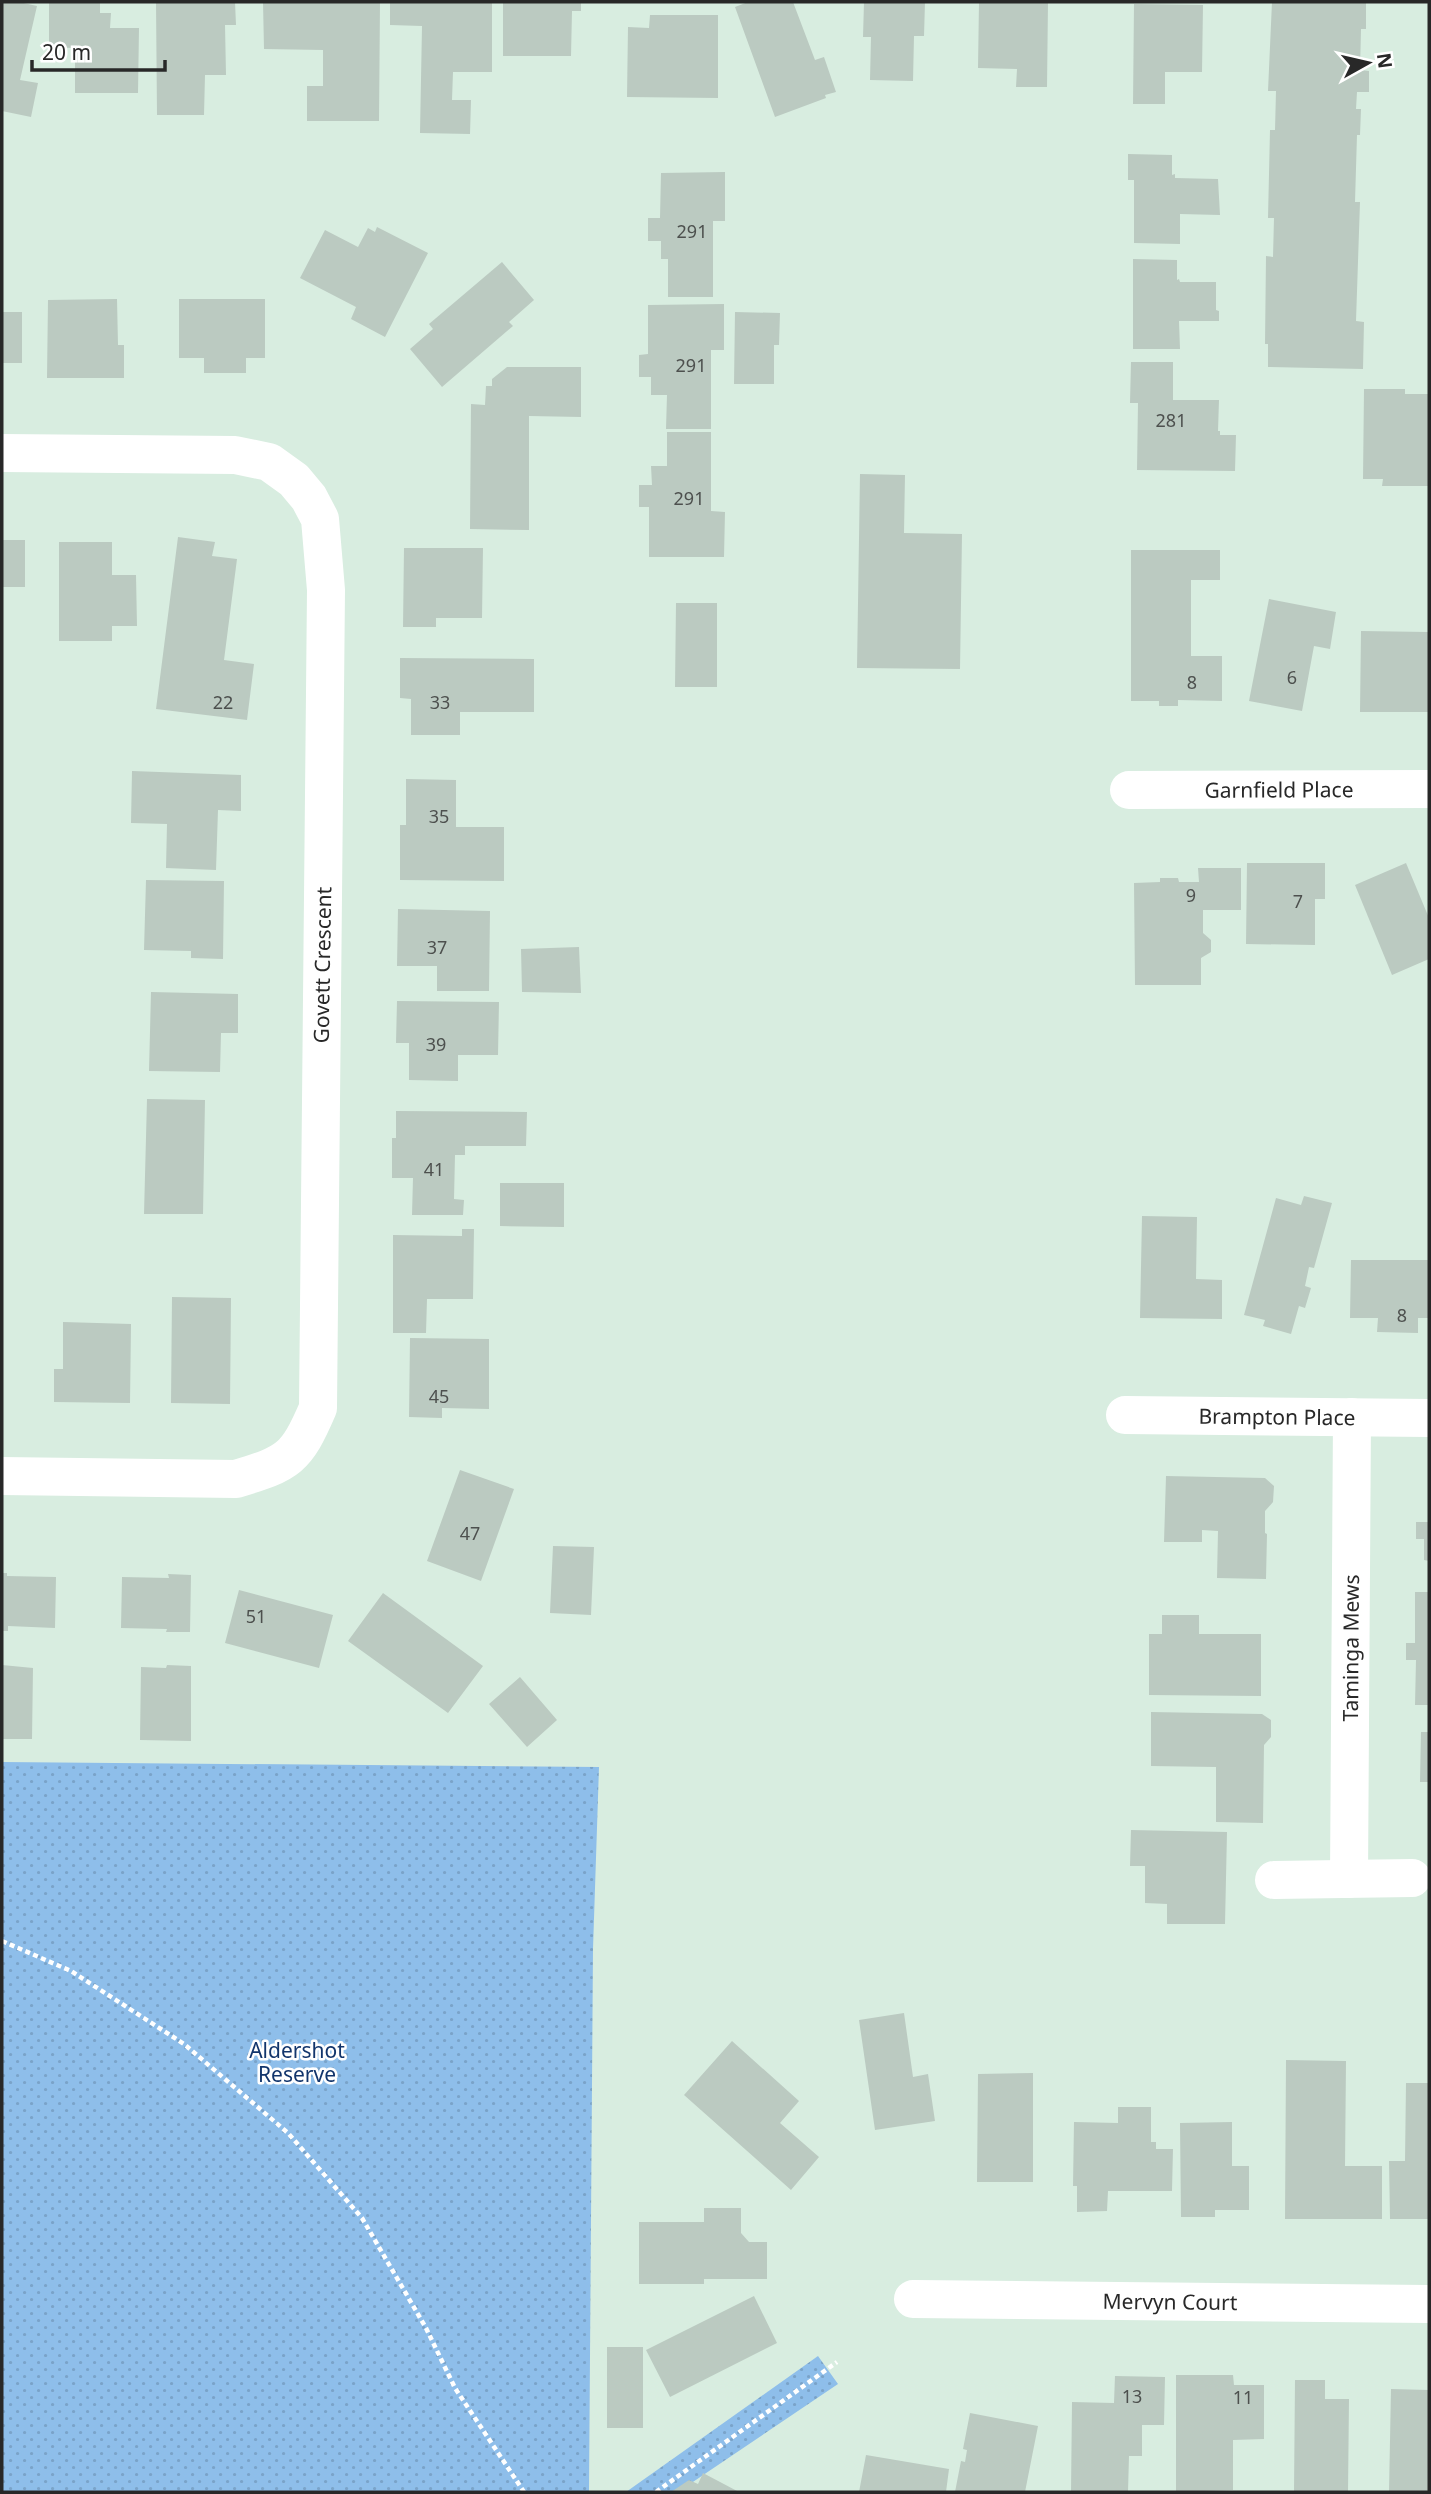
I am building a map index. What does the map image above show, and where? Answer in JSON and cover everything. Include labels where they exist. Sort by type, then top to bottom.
[{"type":"street","name":"Govett Crescent","points":[[2,453],[235,455],[269,462],[294,480],[310,498],[320,519],[326,590],[318,1408],[304,1441],[290,1457],[265,1470],[236,1479],[2,1476]]},
{"type":"street","name":"Garnfield Place","points":[[1129,790],[1429,789]]},
{"type":"street","name":"Brampton Place","points":[[1125,1415],[1429,1418]]},
{"type":"street","name":"Taminga Mews","points":[[1349,1879],[1352,1417]]},
{"type":"street","points":[[1274,1880],[1412,1878]]},
{"type":"street","name":"Mervyn Court","points":[[913,2299],[1429,2304]]},
{"type":"path","points":[[2,1941],[71,1971],[184,2044],[288,2133],[362,2218],[426,2328],[455,2388],[524,2492]]},
{"type":"path","points":[[656,2492],[837,2362]]},
{"type":"green space","name":"Aldershot Reserve","points":[[2,1762],[599,1767],[593,1949],[589,2492],[2,2492]]},
{"type":"green space","points":[[818,2356],[838,2384],[678,2492],[626,2492]]},
{"type":"building","points":[[2,2],[37,6],[20,80],[38,83],[31,117],[2,111]]},
{"type":"building","points":[[49,2],[100,2],[100,13],[111,13],[110,28],[139,28],[138,93],[75,93],[75,48],[49,47]]},
{"type":"building","points":[[156,2],[235,2],[236,25],[225,25],[226,75],[205,75],[204,115],[157,115]]},
{"type":"building","points":[[263,2],[380,2],[379,121],[307,121],[307,86],[323,86],[323,50],[264,49]]},
{"type":"building","points":[[390,2],[492,2],[492,72],[453,72],[452,100],[471,100],[470,134],[420,133],[422,26],[390,25]]},
{"type":"building","points":[[503,2],[581,2],[581,11],[572,11],[571,56],[503,56]]},
{"type":"building","points":[[748,2],[793,2],[815,60],[824,57],[836,92],[775,117],[735,7]]},
{"type":"building","points":[[864,2],[925,2],[924,36],[914,36],[913,81],[870,80],[871,37],[863,37]]},
{"type":"building","points":[[979,2],[1048,2],[1047,87],[1016,87],[1017,69],[978,68]]},
{"type":"building","points":[[1272,2],[1366,2],[1366,29],[1361,29],[1360,70],[1369,71],[1369,92],[1357,92],[1356,109],[1361,109],[1360,135],[1357,135],[1355,202],[1360,202],[1356,321],[1364,322],[1363,369],[1268,367],[1268,344],[1265,344],[1266,256],[1273,257],[1274,218],[1268,218],[1270,130],[1275,130],[1276,91],[1268,91]]},
{"type":"building","points":[[1134,4],[1203,5],[1202,72],[1165,72],[1165,104],[1133,104]]},
{"type":"building","points":[[650,15],[718,15],[718,98],[627,97],[628,27],[649,28]]},
{"type":"building","points":[[1128,154],[1172,155],[1172,175],[1175,174],[1175,178],[1218,179],[1220,215],[1180,214],[1180,244],[1134,243],[1134,180],[1128,180]]},
{"type":"building","points":[[725,172],[725,221],[713,221],[713,297],[668,297],[668,259],[661,259],[661,241],[648,241],[648,218],[660,218],[661,173]]},
{"type":"building","points":[[377,227],[428,253],[385,337],[351,319],[356,307],[300,278],[325,230],[358,247],[368,228],[375,232]]},
{"type":"building","points":[[1133,259],[1177,260],[1177,280],[1180,282],[1216,282],[1216,310],[1219,311],[1219,321],[1179,321],[1180,349],[1133,349]]},
{"type":"building","points":[[502,262],[534,300],[509,322],[513,326],[442,387],[410,349],[433,329],[429,324]]},
{"type":"building","points":[[117,299],[118,345],[124,345],[124,378],[47,378],[48,300]]},
{"type":"building","points":[[179,299],[265,299],[265,358],[246,358],[246,373],[204,373],[204,358],[179,358]]},
{"type":"building","points":[[724,304],[724,350],[711,350],[711,429],[666,429],[667,395],[651,395],[651,377],[639,377],[639,355],[648,354],[648,305]]},
{"type":"building","points":[[2,312],[22,312],[22,363],[2,363]]},
{"type":"building","points":[[735,312],[780,313],[779,345],[774,345],[774,384],[734,384]]},
{"type":"building","points":[[1131,362],[1173,362],[1173,400],[1219,400],[1218,431],[1220,435],[1236,435],[1235,471],[1137,470],[1138,403],[1130,403]]},
{"type":"building","points":[[507,367],[581,367],[581,417],[529,416],[529,530],[470,529],[471,404],[485,405],[486,386],[492,386],[492,379]]},
{"type":"building","points":[[1364,389],[1405,389],[1405,394],[1429,394],[1428,486],[1382,486],[1383,479],[1363,479]]},
{"type":"building","points":[[667,432],[711,432],[711,511],[725,512],[724,557],[649,557],[649,507],[639,507],[639,485],[652,485],[651,466],[667,466]]},
{"type":"building","points":[[860,474],[905,475],[904,533],[962,534],[960,669],[857,668]]},
{"type":"building","points":[[178,537],[215,542],[212,556],[237,559],[224,660],[254,664],[247,720],[156,709]]},
{"type":"building","points":[[2,540],[25,540],[25,587],[2,587]]},
{"type":"building","points":[[59,542],[112,542],[112,575],[136,575],[137,626],[112,626],[112,641],[59,641]]},
{"type":"building","points":[[404,548],[483,548],[482,618],[436,618],[436,627],[403,627]]},
{"type":"building","points":[[1131,550],[1220,550],[1220,580],[1191,580],[1191,656],[1222,656],[1222,701],[1178,700],[1178,706],[1159,706],[1159,701],[1131,701]]},
{"type":"building","points":[[1269,599],[1336,612],[1330,649],[1314,646],[1302,711],[1249,701]]},
{"type":"building","points":[[676,603],[717,603],[717,687],[675,687]]},
{"type":"building","points":[[1361,631],[1428,632],[1429,712],[1360,712]]},
{"type":"building","points":[[400,658],[534,659],[534,712],[460,712],[460,735],[411,735],[411,699],[400,698]]},
{"type":"building","points":[[132,771],[241,775],[241,811],[218,810],[216,870],[166,868],[167,824],[131,823]]},
{"type":"building","points":[[406,779],[456,780],[456,827],[504,827],[504,881],[400,880],[400,825],[406,825]]},
{"type":"building","points":[[1247,863],[1325,863],[1325,899],[1315,899],[1315,945],[1246,944]]},
{"type":"building","points":[[1406,863],[1429,918],[1429,959],[1392,975],[1355,885]]},
{"type":"building","points":[[1198,868],[1241,868],[1241,910],[1203,910],[1203,933],[1211,940],[1211,952],[1201,958],[1201,985],[1135,985],[1134,883],[1160,882],[1160,878],[1199,882]]},
{"type":"building","points":[[146,880],[224,881],[223,959],[191,958],[191,951],[144,950]]},
{"type":"building","points":[[398,909],[490,911],[489,991],[437,991],[437,966],[397,966]]},
{"type":"building","points":[[579,947],[581,993],[522,992],[521,949]]},
{"type":"building","points":[[151,992],[238,994],[238,1033],[221,1033],[220,1072],[149,1071]]},
{"type":"building","points":[[397,1001],[499,1002],[498,1055],[458,1055],[458,1081],[409,1080],[409,1043],[396,1043]]},
{"type":"building","points":[[147,1099],[205,1100],[203,1214],[144,1214]]},
{"type":"building","points":[[396,1111],[527,1112],[526,1146],[465,1146],[465,1155],[455,1155],[454,1199],[464,1200],[463,1215],[412,1215],[413,1178],[392,1178],[392,1138],[396,1138]]},
{"type":"building","points":[[500,1183],[564,1183],[564,1227],[500,1226]]},
{"type":"building","points":[[1304,1196],[1332,1203],[1314,1268],[1309,1267],[1305,1286],[1311,1288],[1305,1308],[1299,1306],[1291,1334],[1263,1326],[1265,1320],[1244,1315],[1276,1198],[1301,1205]]},
{"type":"building","points":[[1142,1216],[1197,1217],[1196,1279],[1222,1280],[1222,1319],[1140,1318]]},
{"type":"building","points":[[462,1229],[474,1229],[473,1299],[427,1299],[426,1333],[393,1333],[393,1235],[462,1236]]},
{"type":"building","points":[[1351,1260],[1429,1260],[1429,1318],[1418,1318],[1418,1333],[1377,1332],[1378,1318],[1350,1318]]},
{"type":"building","points":[[172,1297],[231,1298],[230,1404],[171,1403]]},
{"type":"building","points":[[63,1322],[131,1324],[130,1403],[54,1402],[54,1369],[63,1369]]},
{"type":"building","points":[[410,1338],[489,1339],[489,1409],[442,1408],[442,1418],[409,1417]]},
{"type":"building","points":[[460,1470],[514,1489],[481,1581],[427,1561]]},
{"type":"building","points":[[1166,1476],[1265,1478],[1274,1486],[1273,1502],[1265,1511],[1266,1579],[1217,1578],[1218,1531],[1202,1530],[1202,1542],[1164,1542]]},
{"type":"building","points":[[1416,1522],[1429,1522],[1429,1561],[1424,1560],[1424,1539],[1416,1539]]},
{"type":"building","points":[[553,1546],[594,1547],[591,1615],[550,1613]]},
{"type":"building","points":[[2,1573],[7,1573],[7,1576],[56,1577],[55,1628],[8,1626],[8,1631],[2,1631]]},
{"type":"building","points":[[168,1574],[191,1575],[190,1632],[121,1628],[122,1577],[169,1578]]},
{"type":"building","points":[[239,1590],[333,1615],[319,1668],[225,1643]]},
{"type":"building","points":[[1415,1592],[1429,1592],[1429,1705],[1415,1705],[1416,1660],[1406,1660],[1406,1643],[1415,1643]]},
{"type":"building","points":[[383,1593],[483,1666],[448,1713],[348,1641]]},
{"type":"building","points":[[1162,1615],[1199,1615],[1199,1634],[1261,1634],[1261,1696],[1149,1695],[1149,1634],[1162,1634]]},
{"type":"building","points":[[2,1665],[33,1668],[32,1739],[2,1739]]},
{"type":"building","points":[[167,1665],[191,1666],[191,1741],[140,1740],[141,1667],[166,1668]]},
{"type":"building","points":[[520,1677],[557,1720],[527,1747],[489,1704]]},
{"type":"building","points":[[1151,1712],[1262,1714],[1271,1720],[1271,1737],[1264,1745],[1263,1823],[1216,1822],[1216,1767],[1151,1766]]},
{"type":"building","points":[[1421,1732],[1429,1732],[1429,1782],[1420,1782]]},
{"type":"building","points":[[1131,1830],[1227,1832],[1225,1924],[1167,1924],[1167,1904],[1145,1903],[1145,1866],[1130,1866]]},
{"type":"building","points":[[904,2013],[913,2077],[928,2074],[935,2121],[875,2130],[859,2020]]},
{"type":"building","points":[[732,2041],[799,2101],[780,2123],[819,2157],[791,2190],[684,2095]]},
{"type":"building","points":[[1286,2060],[1346,2061],[1345,2166],[1382,2166],[1382,2219],[1285,2219]]},
{"type":"building","points":[[1033,2073],[1033,2182],[977,2182],[978,2074]]},
{"type":"building","points":[[1406,2083],[1429,2083],[1429,2219],[1390,2219],[1389,2161],[1405,2161]]},
{"type":"building","points":[[1118,2107],[1151,2107],[1151,2142],[1156,2142],[1156,2149],[1173,2149],[1172,2191],[1108,2191],[1107,2211],[1077,2212],[1077,2186],[1073,2186],[1074,2122],[1118,2123]]},
{"type":"building","points":[[1232,2122],[1232,2166],[1249,2166],[1249,2210],[1215,2210],[1215,2217],[1181,2217],[1180,2123]]},
{"type":"building","points":[[704,2208],[741,2208],[741,2233],[749,2242],[767,2242],[767,2279],[704,2279],[704,2284],[639,2284],[639,2222],[704,2222]]},
{"type":"building","points":[[754,2296],[777,2343],[670,2397],[646,2350]]},
{"type":"building","points":[[607,2347],[643,2347],[643,2428],[607,2428]]},
{"type":"building","points":[[1176,2375],[1233,2375],[1234,2385],[1264,2385],[1264,2439],[1233,2440],[1233,2490],[1176,2492]]},
{"type":"building","points":[[1115,2376],[1165,2377],[1164,2425],[1142,2425],[1142,2456],[1129,2456],[1128,2492],[1071,2492],[1072,2402],[1114,2403]]},
{"type":"building","points":[[1295,2380],[1325,2380],[1325,2399],[1349,2399],[1348,2492],[1294,2492]]},
{"type":"building","points":[[1391,2389],[1429,2390],[1429,2492],[1389,2492]]},
{"type":"building","points":[[970,2413],[1038,2426],[1025,2492],[955,2492],[961,2461],[965,2462],[967,2450],[963,2449]]},
{"type":"building","points":[[866,2455],[949,2469],[946,2492],[859,2492]]},
{"type":"building","points":[[703,2473],[739,2492],[671,2492],[689,2480],[698,2484]]}]
